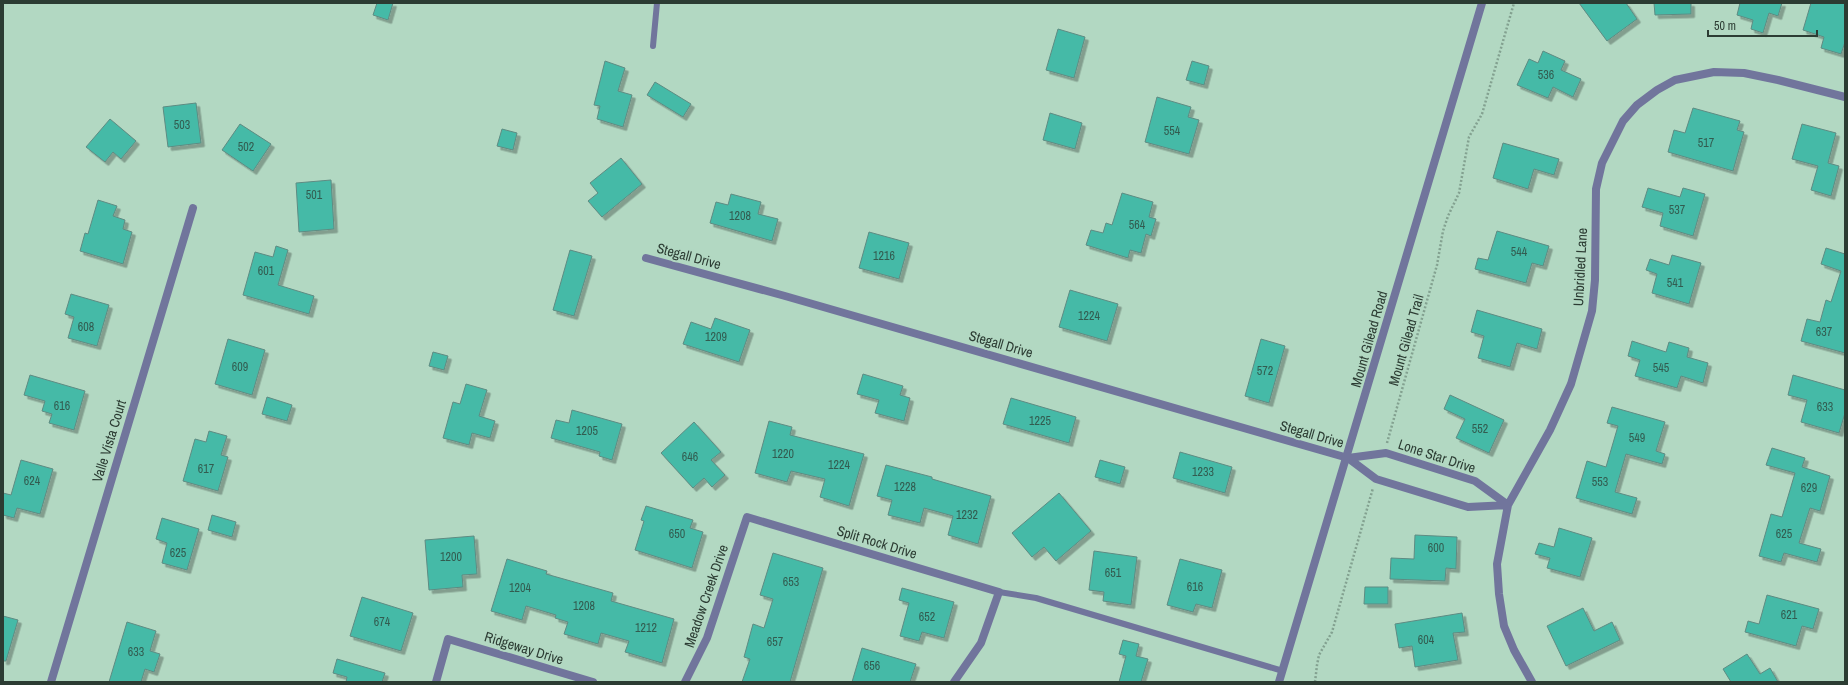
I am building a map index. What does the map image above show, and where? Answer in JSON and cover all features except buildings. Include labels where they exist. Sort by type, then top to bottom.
[{"type":"street","name":"Mount Gilead Road","points":[[1279,682],[1348,458],[1482,3]]},
{"type":"street","name":"Unbridled Lane","points":[[1532,682],[1514,650],[1504,626],[1498,594],[1497,564],[1508,505],[1550,430],[1571,384],[1592,311],[1595,280],[1596,189],[1602,163],[1623,121],[1637,105],[1657,90],[1676,80],[1714,72],[1744,74],[1778,80],[1845,97]]},
{"type":"street","name":"Valle Vista Court","points":[[51,682],[193,208]]},
{"type":"street","name":"Stegall Drive","points":[[646,258],[785,296],[1348,458]]},
{"type":"street","name":"Lone Star Drive","points":[[1348,458],[1384,454],[1475,481],[1508,505]]},
{"type":"street","points":[[1348,458],[1376,479],[1468,507],[1508,505]]},
{"type":"street","name":"Split Rock Drive","points":[[747,518],[999,592]]},
{"type":"street","name":"Meadow Creek Drive","points":[[685,682],[707,638],[747,518]]},
{"type":"street","points":[[954,682],[981,643],[999,592]]},
{"type":"street","name":"Ridgeway Drive","points":[[436,682],[448,639],[593,682]]},
{"type":"lane","points":[[653,46],[657,3]]},
{"type":"lane","points":[[999,592],[1036,598],[1283,671]]},
{"type":"path","name":"Mount Gilead Trail","points":[[1384,454],[1437,265],[1443,231],[1448,216],[1459,193],[1469,137],[1482,114],[1514,3]]},
{"type":"path","points":[[1315,682],[1316,665],[1319,655],[1332,632],[1376,479]]}]
